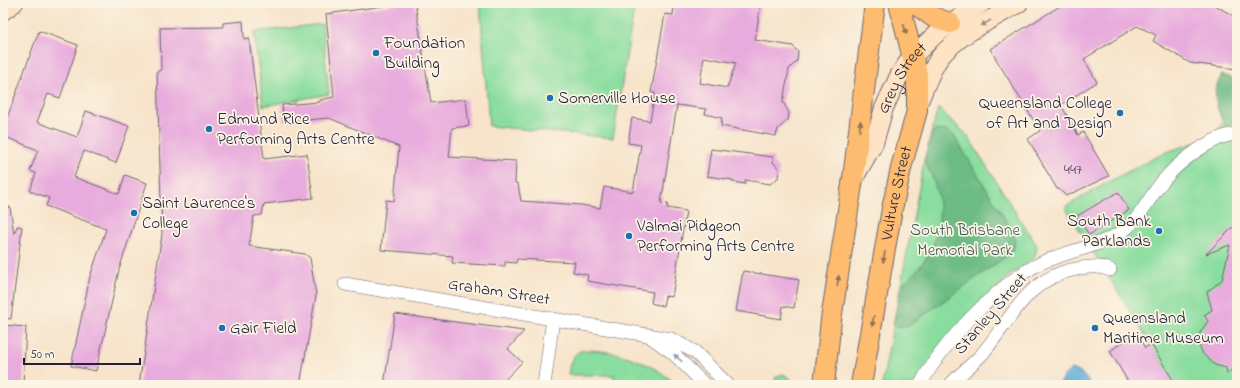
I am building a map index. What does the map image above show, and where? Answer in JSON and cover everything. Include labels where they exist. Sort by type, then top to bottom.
[{"type":"main road","points":[[824,385],[831,320],[854,178],[875,3]]},
{"type":"main road","name":"Vulture Street","points":[[861,385],[892,209],[917,105],[918,84],[913,55],[901,17],[899,3]]},
{"type":"main road","points":[[914,3],[933,17],[950,23]]},
{"type":"street","points":[[3,11],[14,3]]},
{"type":"street","name":"Grey Street","points":[[854,178],[874,143],[884,108],[895,84],[913,55],[950,23],[982,3]]},
{"type":"street","name":"Grey Street","points":[[917,105],[934,68],[949,48],[969,33],[1019,3]]},
{"type":"street","points":[[920,385],[939,354],[983,307],[1007,286],[1040,263],[1105,241],[1120,233],[1137,219],[1163,181],[1182,162],[1226,134],[1237,134]]},
{"type":"street","name":"Stanley Street","points":[[950,385],[982,353],[1028,293],[1040,283],[1063,271],[1088,267],[1098,267],[1110,270]]},
{"type":"street","name":"Graham Street","points":[[345,284],[670,339],[688,348],[710,365],[728,385]]},
{"type":"street","points":[[544,385],[553,319]]},
{"type":"street","name":"Graham Street","points":[[647,335],[673,353],[705,385]]},
{"type":"green space","points":[[480,3],[635,3],[613,138],[489,126]]},
{"type":"green space","points":[[322,24],[329,94],[263,106],[254,32]]},
{"type":"green space","points":[[1222,75],[1237,79],[1237,116],[1226,128],[1216,102],[1216,88]]},
{"type":"green space","name":"South Bank Parklands","points":[[1237,91],[1237,385],[1176,385],[1065,207],[1164,153],[1216,135]]},
{"type":"green space","name":"South Brisbane Memorial Park","points":[[938,108],[967,135],[1036,244],[1037,249],[1034,258],[1006,278],[915,385],[882,385],[924,161]]},
{"type":"green space","points":[[936,130],[947,131],[954,136],[1013,232],[1015,245],[1013,250],[1008,255],[907,327],[893,326],[901,285],[915,273],[926,259],[938,228],[938,195],[924,161],[932,133]]},
{"type":"green space","points":[[580,351],[610,352],[634,359],[656,370],[677,385],[614,385],[614,375],[568,375],[574,356]]},
{"type":"green space","points":[[783,374],[790,378],[793,385],[773,385],[776,377]]},
{"type":"water","points":[[1071,369],[1081,373],[1092,385],[1060,385],[1063,377]]},
{"type":"building","points":[[405,3],[415,3],[431,103],[466,99],[469,126],[452,128],[449,157],[516,161],[515,183],[518,184],[521,201],[581,205],[600,208],[604,187],[633,192],[641,145],[628,143],[632,118],[650,121],[655,93],[651,93],[665,14],[673,15],[674,3],[761,3],[755,40],[793,46],[798,52],[797,61],[789,69],[783,102],[789,113],[788,120],[778,129],[776,136],[721,126],[722,118],[705,114],[706,109],[677,105],[661,203],[668,204],[667,208],[686,211],[672,297],[665,296],[663,306],[651,303],[653,292],[587,281],[588,275],[573,272],[575,262],[517,259],[516,263],[505,262],[505,266],[452,263],[453,256],[381,250],[386,200],[394,201],[399,147],[329,118],[284,122],[282,105],[320,102],[320,100],[334,97],[326,14]],"holes":[[[704,57],[736,63],[727,88],[700,83]]]},
{"type":"building","points":[[1065,3],[1211,3],[1237,18],[1237,69],[1190,63],[1153,41],[1156,35],[1137,26],[1084,59],[1097,82],[1061,105],[1078,135],[1083,132],[1109,176],[1066,196],[1059,189],[1057,189],[1028,139],[1040,131],[990,49]]},
{"type":"building","points":[[243,21],[244,39],[249,38],[264,159],[307,154],[313,198],[264,204],[262,215],[254,216],[249,246],[305,254],[310,258],[316,295],[300,385],[139,385],[162,234],[157,71],[161,70],[160,28],[223,27],[223,23]]},
{"type":"building","points":[[39,31],[78,45],[60,98],[48,94],[37,122],[77,137],[86,111],[129,126],[116,163],[84,151],[74,177],[119,194],[125,175],[147,183],[119,270],[96,371],[71,366],[90,277],[106,229],[46,206],[49,198],[30,191],[36,173],[30,171],[38,150],[3,136],[3,129]]},
{"type":"building","points":[[711,149],[773,157],[773,162],[779,169],[778,178],[770,184],[745,180],[745,184],[733,182],[733,180],[707,176]]},
{"type":"building","points":[[1118,192],[1129,210],[1089,235],[1077,216]]},
{"type":"building","points":[[10,207],[14,234],[17,226],[22,227],[11,319],[3,318],[3,208]]},
{"type":"building","points":[[1237,223],[1237,366],[1227,374],[1226,368],[1215,365],[1203,354],[1196,339],[1208,321],[1204,315],[1212,310],[1207,292],[1222,280],[1230,245],[1206,254]]},
{"type":"building","points":[[743,271],[799,280],[794,308],[783,306],[781,319],[736,311]]},
{"type":"building","points":[[395,314],[524,331],[508,349],[522,362],[500,385],[384,385]]},
{"type":"building","points":[[3,325],[26,327],[23,385],[3,385]]},
{"type":"building","points":[[1136,332],[1145,348],[1151,344],[1176,385],[1130,385],[1110,351]]},
{"type":"place","name":"Foundation Building","points":[[376,53]]},
{"type":"place","name":"Somerville House","points":[[550,98]]},
{"type":"place","name":"Queensland College of Art and Design","points":[[1120,113]]},
{"type":"place","name":"Edmund Rice Performing Arts Centre","points":[[209,129]]},
{"type":"place","name":"Saint Laurence's College","points":[[134,213]]},
{"type":"place","name":"South Bank Parklands","points":[[1159,231]]},
{"type":"place","name":"Valmai Pidgeon Performing Arts Centre","points":[[629,236]]},
{"type":"place","name":"Gair Field","points":[[222,328]]},
{"type":"place","name":"Queensland Maritime Museum","points":[[1095,328]]}]
